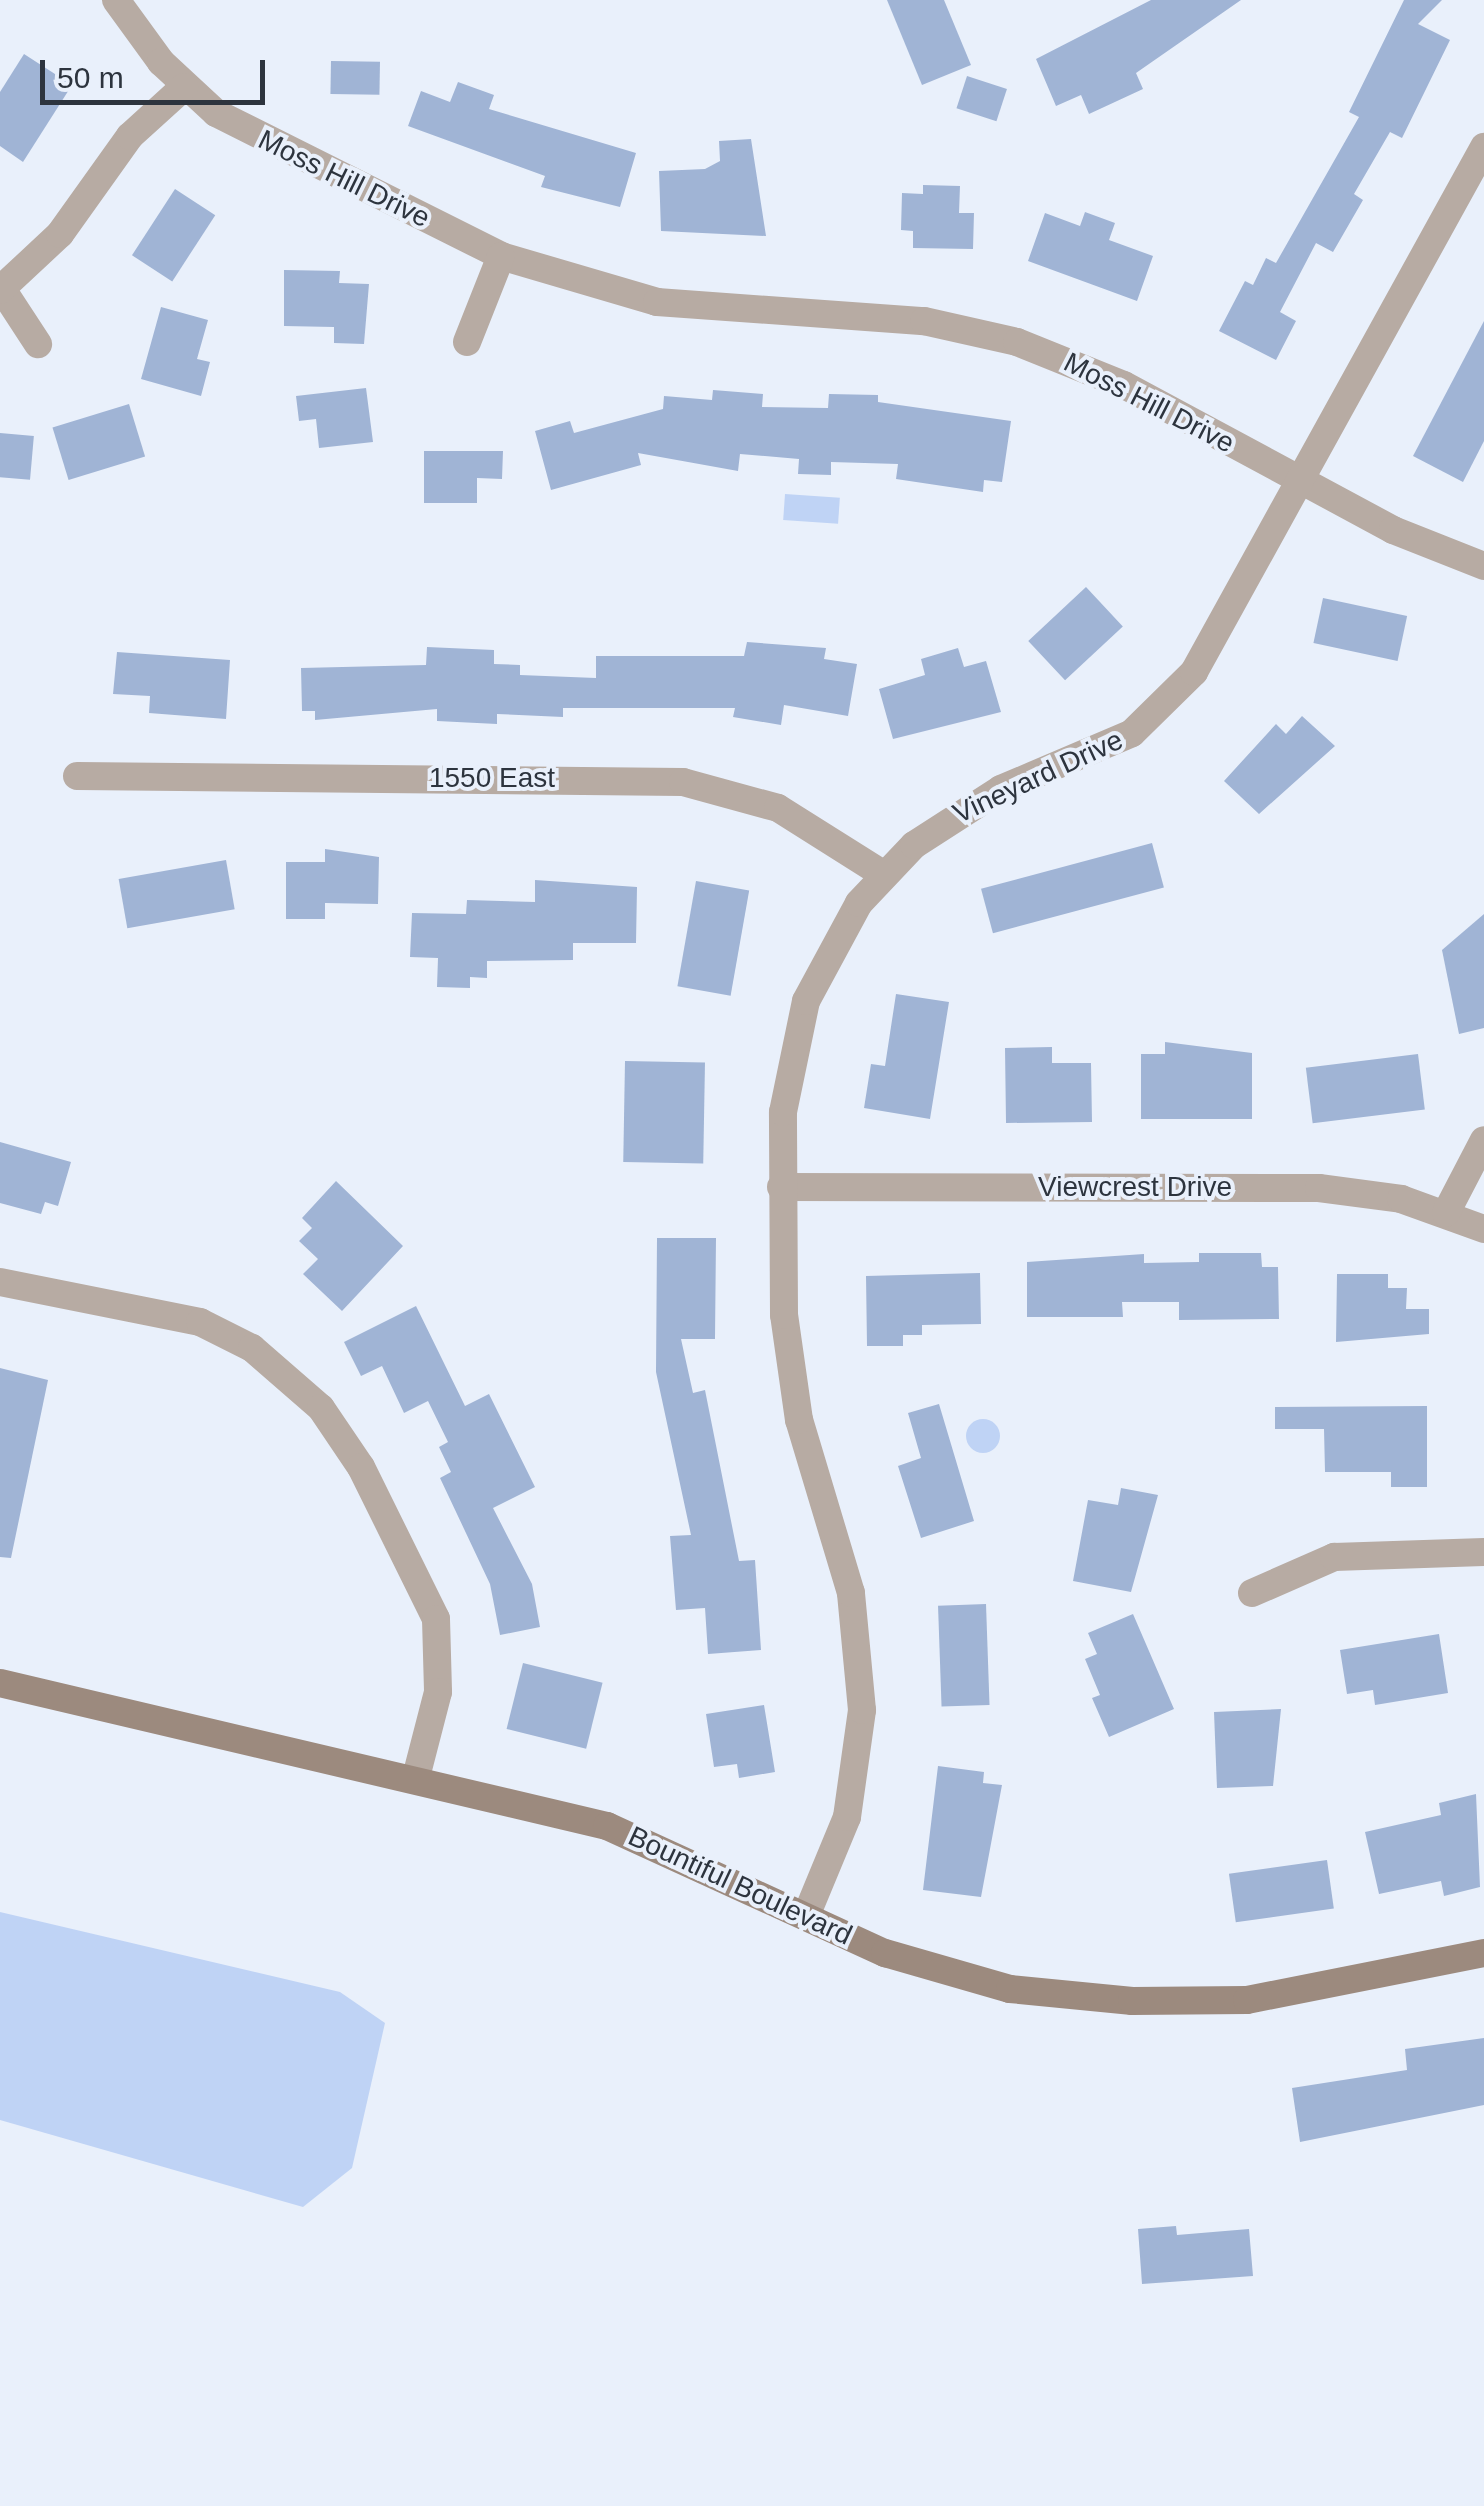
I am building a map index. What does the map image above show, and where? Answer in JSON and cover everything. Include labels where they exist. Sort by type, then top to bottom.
[{"type":"main road","name":"Bountiful Boulevard","points":[[0,1683],[416,1777],[640,1838],[806,1916],[953,1976],[1132,2002],[1247,2000],[1484,1953]]},
{"type":"street","name":"Moss Hill Drive","points":[[116,0],[184,87],[248,133],[501,256],[657,302],[924,321],[1017,342],[1124,385],[1300,482],[1484,566]]},
{"type":"street","points":[[38,344],[1,290],[60,234],[130,136],[184,87]]},
{"type":"street","name":"Vineyard Drive","points":[[806,1916],[854,1784],[861,1672],[850,1593],[792,1385],[781,1187],[788,1072],[806,1001],[838,933],[882,874],[973,803],[1095,754],[1154,715],[1210,648],[1484,147]]},
{"type":"street","points":[[467,342],[501,256]]},
{"type":"street","name":"1550 East","points":[[77,776],[684,782],[778,808],[882,874]]},
{"type":"street","points":[[1446,1213],[1484,1140]]},
{"type":"street","name":"Viewcrest Drive","points":[[781,1187],[1319,1188],[1446,1213],[1484,1228]]},
{"type":"street","points":[[0,1282],[200,1322],[252,1348],[321,1408],[361,1466],[436,1619],[438,1692],[416,1777]]},
{"type":"street","points":[[1252,1593],[1334,1558],[1484,1552]]},
{"type":"water","points":[[785,494],[840,498],[838,524],[783,520]]},
{"type":"water","points":[[983,1419],[995,1424],[1000,1436],[995,1448],[983,1453],[971,1448],[966,1436],[971,1424]]},
{"type":"water","points":[[0,1912],[340,1992],[385,2023],[352,2168],[303,2207],[0,2120]]},
{"type":"building","points":[[887,0],[944,0],[971,65],[922,85]]},
{"type":"building","points":[[1151,0],[1241,0],[1136,73],[1143,89],[1089,114],[1081,95],[1056,106],[1036,59]]},
{"type":"building","points":[[1404,0],[1442,0],[1418,24],[1450,40],[1402,138],[1390,132],[1354,194],[1363,200],[1333,252],[1316,243],[1280,312],[1296,321],[1276,360],[1219,331],[1245,281],[1253,285],[1266,258],[1276,263],[1359,117],[1349,112]]},
{"type":"building","points":[[24,54],[72,85],[23,162],[0,146],[0,92]]},
{"type":"building","points":[[331,61],[380,62],[379,95],[330,94]]},
{"type":"building","points":[[967,76],[1007,89],[996,121],[956,108]]},
{"type":"building","points":[[458,82],[494,95],[489,109],[636,153],[620,207],[541,187],[545,176],[408,126],[421,91],[450,102]]},
{"type":"building","points":[[751,139],[766,236],[661,231],[659,171],[705,169],[720,161],[719,141]]},
{"type":"building","points":[[923,185],[960,186],[959,213],[974,213],[973,249],[913,248],[913,231],[901,230],[902,193],[923,194]]},
{"type":"building","points":[[175,189],[215,215],[172,281],[132,255]]},
{"type":"building","points":[[1085,212],[1115,223],[1109,240],[1153,256],[1137,301],[1028,261],[1045,213],[1080,226]]},
{"type":"building","points":[[284,270],[340,271],[339,283],[369,284],[364,344],[334,343],[334,327],[284,326]]},
{"type":"building","points":[[161,307],[208,320],[197,359],[210,362],[201,396],[141,379]]},
{"type":"building","points":[[1484,321],[1484,441],[1463,482],[1413,456]]},
{"type":"building","points":[[366,388],[373,442],[319,448],[316,419],[299,421],[296,396]]},
{"type":"building","points":[[713,390],[763,394],[762,407],[828,408],[829,394],[878,395],[878,402],[1011,421],[1002,482],[984,480],[983,492],[896,479],[898,464],[831,462],[831,475],[798,474],[799,459],[740,454],[738,471],[638,453],[641,465],[551,490],[535,431],[570,421],[574,433],[663,409],[664,396],[712,400]]},
{"type":"building","points":[[129,404],[145,457],[69,480],[52,427]]},
{"type":"building","points":[[0,433],[34,436],[30,480],[0,477]]},
{"type":"building","points":[[424,451],[503,451],[502,479],[477,478],[477,503],[424,503]]},
{"type":"building","points":[[1086,587],[1123,626],[1065,680],[1028,641]]},
{"type":"building","points":[[1323,598],[1407,616],[1398,661],[1313,643]]},
{"type":"building","points":[[747,642],[826,648],[824,659],[857,664],[848,716],[784,705],[781,725],[733,717],[735,708],[563,708],[563,717],[497,714],[497,724],[437,721],[437,709],[315,720],[315,711],[302,711],[301,668],[426,665],[427,647],[494,650],[494,664],[520,665],[520,675],[596,678],[596,656],[744,656]]},
{"type":"building","points":[[958,648],[964,667],[986,661],[1001,712],[893,739],[879,689],[925,675],[921,659]]},
{"type":"building","points":[[117,652],[230,660],[226,719],[149,713],[150,696],[113,694]]},
{"type":"building","points":[[1302,716],[1335,746],[1259,814],[1224,781],[1276,724],[1286,734]]},
{"type":"building","points":[[1152,843],[1164,887],[993,933],[981,889]]},
{"type":"building","points":[[325,849],[379,857],[378,904],[325,903],[325,919],[286,919],[286,862],[325,862]]},
{"type":"building","points":[[226,860],[235,909],[127,928],[119,879]]},
{"type":"building","points":[[535,880],[637,887],[636,943],[573,943],[573,960],[487,961],[487,978],[470,977],[470,988],[437,987],[438,958],[410,957],[412,913],[466,914],[467,900],[535,902]]},
{"type":"building","points":[[696,881],[749,890],[731,996],[677,986]]},
{"type":"building","points":[[1484,914],[1484,1028],[1459,1034],[1442,950]]},
{"type":"building","points":[[896,994],[949,1002],[930,1119],[864,1108],[871,1064],[885,1066]]},
{"type":"building","points":[[1165,1042],[1252,1053],[1252,1119],[1141,1119],[1141,1054],[1165,1054]]},
{"type":"building","points":[[1052,1047],[1052,1063],[1091,1063],[1092,1122],[1006,1123],[1005,1048]]},
{"type":"building","points":[[1418,1054],[1425,1110],[1313,1123],[1306,1068]]},
{"type":"building","points":[[625,1061],[705,1062],[703,1163],[623,1162]]},
{"type":"building","points":[[0,1142],[71,1162],[58,1206],[45,1202],[41,1214],[0,1203]]},
{"type":"building","points":[[336,1181],[403,1246],[342,1311],[303,1274],[318,1259],[299,1241],[312,1228],[302,1218]]},
{"type":"building","points":[[657,1238],[716,1238],[715,1339],[681,1339],[693,1393],[705,1390],[739,1561],[755,1560],[761,1650],[708,1654],[705,1608],[676,1610],[670,1536],[691,1535],[656,1372]]},
{"type":"building","points":[[1199,1253],[1261,1253],[1262,1267],[1278,1267],[1279,1319],[1179,1320],[1179,1302],[1122,1302],[1123,1317],[1027,1317],[1027,1262],[1144,1254],[1144,1263],[1199,1262]]},
{"type":"building","points":[[980,1273],[981,1324],[922,1325],[922,1335],[903,1335],[903,1346],[867,1346],[866,1276]]},
{"type":"building","points":[[1337,1274],[1388,1274],[1388,1288],[1407,1288],[1406,1309],[1429,1309],[1429,1334],[1336,1342]]},
{"type":"building","points":[[416,1306],[465,1406],[489,1394],[535,1487],[493,1508],[532,1584],[540,1627],[500,1635],[490,1584],[440,1478],[451,1472],[439,1447],[448,1442],[428,1401],[404,1413],[382,1366],[361,1376],[344,1342]]},
{"type":"building","points":[[0,1368],[48,1380],[11,1558],[0,1557]]},
{"type":"building","points":[[939,1404],[974,1521],[921,1538],[898,1466],[921,1458],[908,1413]]},
{"type":"building","points":[[1427,1406],[1427,1487],[1391,1487],[1391,1472],[1325,1472],[1324,1429],[1275,1429],[1275,1407]]},
{"type":"building","points":[[1121,1488],[1158,1495],[1131,1592],[1073,1581],[1088,1500],[1118,1505]]},
{"type":"building","points":[[986,1604],[990,1705],[942,1707],[938,1606]]},
{"type":"building","points":[[1133,1614],[1174,1709],[1109,1737],[1092,1698],[1100,1695],[1085,1659],[1097,1654],[1088,1633]]},
{"type":"building","points":[[1439,1634],[1448,1693],[1375,1705],[1373,1690],[1347,1694],[1340,1650]]},
{"type":"building","points":[[523,1663],[603,1683],[586,1749],[507,1729]]},
{"type":"building","points":[[764,1705],[775,1772],[739,1778],[737,1764],[714,1767],[706,1714]]},
{"type":"building","points":[[1281,1709],[1273,1786],[1217,1788],[1214,1712]]},
{"type":"building","points":[[938,1766],[984,1772],[983,1783],[1002,1785],[981,1897],[923,1890]]},
{"type":"building","points":[[1476,1794],[1480,1887],[1444,1896],[1441,1881],[1379,1894],[1365,1832],[1441,1815],[1439,1803]]},
{"type":"building","points":[[1327,1860],[1334,1909],[1236,1922],[1229,1874]]},
{"type":"building","points":[[1484,2038],[1484,2105],[1300,2142],[1292,2088],[1407,2070],[1405,2049]]},
{"type":"building","points":[[1176,2226],[1177,2235],[1249,2229],[1253,2276],[1142,2284],[1138,2229]]}]
